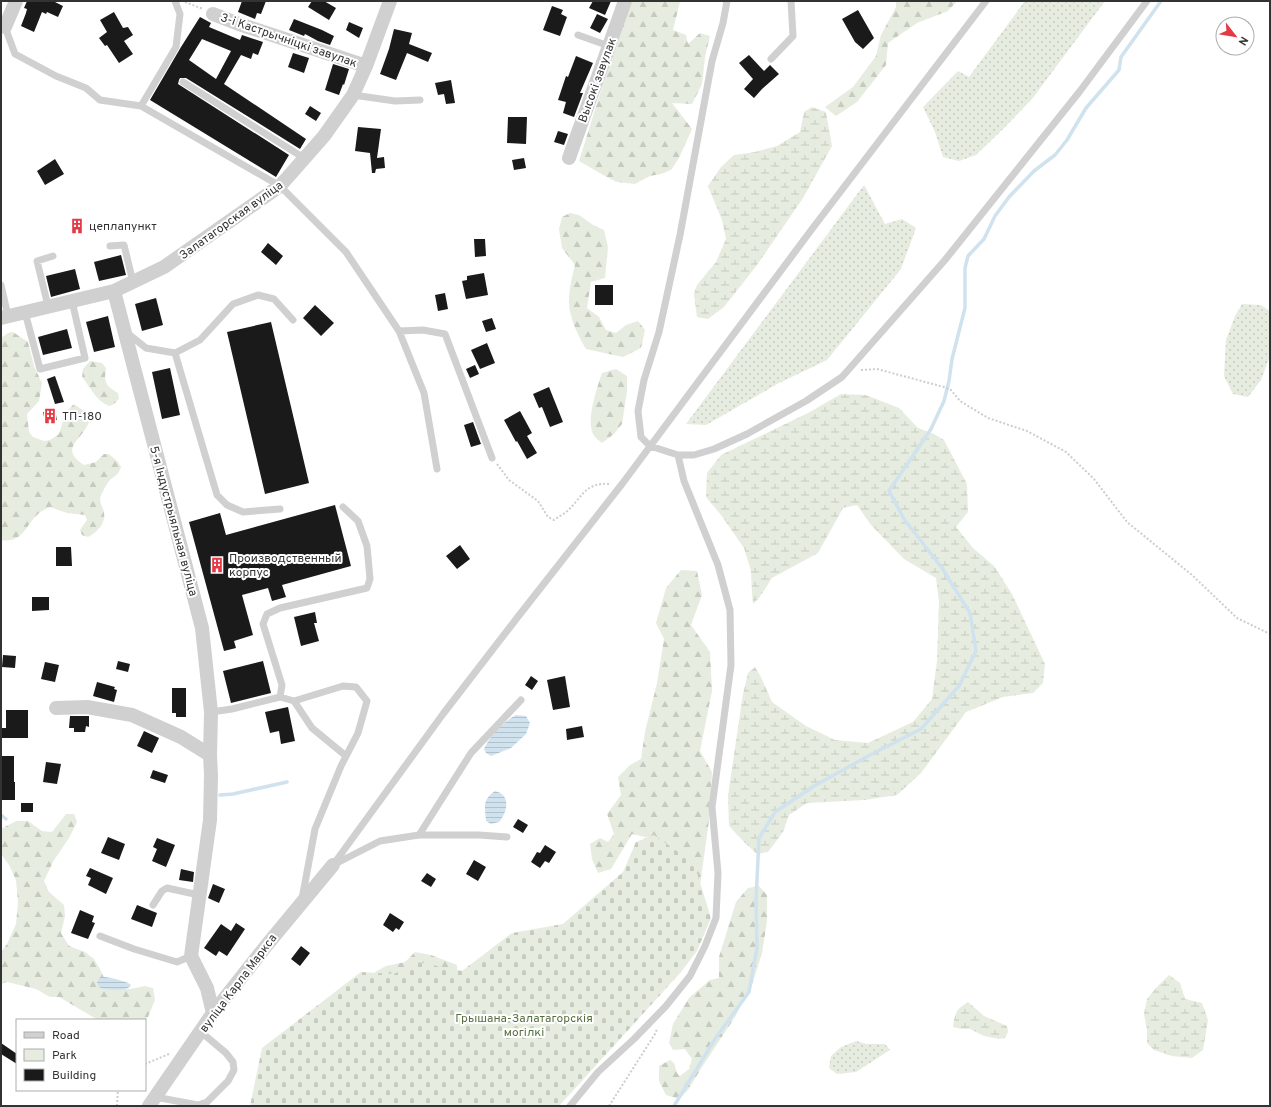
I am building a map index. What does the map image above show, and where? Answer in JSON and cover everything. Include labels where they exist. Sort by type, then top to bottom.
[{"type":"street","points":[[3,26],[16,1]]},
{"type":"street","name":"Залатагорская вуліца","points":[[5,317],[114,291],[133,282],[164,267],[280,186],[324,136],[353,95],[366,66],[390,1]]},
{"type":"street","name":"Высокі завулак","points":[[569,158],[625,1]]},
{"type":"street","name":"3-і Кастрычніцкі завулак","points":[[213,14],[366,66]]},
{"type":"street","name":"5-я Індустрыяльная вуліца","points":[[114,291],[202,628],[211,712],[210,820],[191,956]]},
{"type":"street","points":[[56,708],[86,707],[132,715],[181,737],[210,755]]},
{"type":"street","name":"вуліца Карла Маркса","points":[[152,1101],[213,1013],[333,865]]},
{"type":"street","points":[[191,956],[207,988],[213,1013]]},
{"type":"lane","points":[[141,106],[176,47],[180,14],[175,1]]},
{"type":"lane","points":[[727,1],[723,23],[712,61],[680,235],[658,332],[644,380],[638,411],[640,437],[650,446],[678,455],[694,455],[714,449],[747,434],[806,401],[842,377],[945,260],[1080,91],[1147,1]]},
{"type":"lane","points":[[771,59],[793,36],[791,1]]},
{"type":"lane","points":[[333,865],[448,708],[622,484],[812,229],[986,1]]},
{"type":"lane","points":[[3,26],[15,54],[56,76],[86,88],[100,100],[141,106],[280,186],[346,252],[399,331],[424,392],[437,470]]},
{"type":"lane","points":[[578,35],[608,46]]},
{"type":"lane","points":[[183,82],[304,158]]},
{"type":"lane","points":[[353,95],[395,101],[420,100]]},
{"type":"lane","points":[[110,246],[124,245],[133,282]]},
{"type":"lane","points":[[48,306],[37,261],[53,256]]},
{"type":"lane","points":[[1,285],[5,317]]},
{"type":"lane","points":[[125,331],[146,348],[175,353],[200,340],[233,304],[258,295],[274,299],[293,320]]},
{"type":"lane","points":[[25,312],[40,369],[85,358],[72,301]]},
{"type":"lane","points":[[399,331],[423,330],[445,334],[492,458]]},
{"type":"lane","points":[[175,353],[217,495],[227,505],[242,512],[280,509]]},
{"type":"lane","points":[[570,1106],[598,1072],[634,1039],[666,1006],[690,976],[705,946],[716,918],[718,873],[712,807],[731,665],[730,610],[718,565],[684,481],[678,455]]},
{"type":"lane","points":[[280,697],[282,685],[263,624],[267,614],[280,608],[367,588],[370,579],[367,546],[358,521],[343,507]]},
{"type":"lane","points":[[211,712],[232,709],[280,697],[294,701],[343,686],[356,687],[367,701],[358,733],[341,766],[315,829],[301,903]]},
{"type":"lane","points":[[419,835],[471,753],[520,700]]},
{"type":"lane","points":[[294,701],[312,728],[346,756]]},
{"type":"lane","points":[[333,865],[380,841],[419,835],[479,835],[507,838]]},
{"type":"lane","points":[[154,905],[162,891],[167,888],[199,895]]},
{"type":"lane","points":[[100,936],[134,949],[177,962],[191,956]]},
{"type":"lane","points":[[152,1101],[198,1105],[207,1102],[228,1081],[234,1070],[233,1062],[226,1053],[201,1032]]},
{"type":"path","points":[[183,1],[213,14]]},
{"type":"path","points":[[848,371],[877,369],[944,387],[951,390],[960,401],[988,418],[1027,431],[1066,452],[1094,479],[1127,522],[1192,575],[1237,618],[1270,634]]},
{"type":"path","points":[[492,458],[510,480],[538,501],[548,517],[554,520],[566,512],[586,489],[602,483],[622,484]]},
{"type":"path","points":[[609,1106],[658,1027]]},
{"type":"path","points":[[117,1106],[118,1091]]},
{"type":"green space","points":[[629,1],[680,2],[673,30],[686,35],[688,44],[700,33],[710,36],[705,57],[702,84],[692,104],[672,103],[692,129],[679,158],[671,170],[650,176],[635,184],[617,182],[579,161]]},
{"type":"green space","points":[[896,1],[957,1],[948,11],[917,23],[888,43],[886,65],[857,102],[836,116],[825,107],[853,87],[876,56],[881,35],[896,7]]},
{"type":"green space","points":[[1025,1],[1105,1],[1032,99],[976,155],[959,161],[943,157],[935,132],[923,107],[958,71],[969,77]]},
{"type":"green space","points":[[812,107],[826,112],[832,146],[803,198],[757,265],[724,307],[708,319],[697,317],[694,294],[697,285],[716,262],[726,239],[722,220],[708,186],[721,167],[734,155],[755,152],[777,146],[800,132],[804,112]]},
{"type":"green space","points":[[864,185],[885,224],[902,219],[916,228],[901,269],[827,360],[779,383],[706,425],[686,424]]},
{"type":"green space","points":[[570,213],[579,215],[593,225],[604,230],[608,247],[605,278],[591,282],[587,308],[599,317],[606,330],[616,333],[626,325],[638,321],[645,330],[641,348],[623,357],[586,349],[574,326],[569,308],[569,302],[570,288],[575,265],[562,248],[559,229],[562,217]]},
{"type":"green space","points":[[1242,304],[1261,305],[1270,311],[1270,356],[1261,380],[1248,397],[1233,394],[1224,376],[1226,340],[1235,316]]},
{"type":"green space","points":[[13,332],[28,342],[34,366],[42,383],[39,401],[27,414],[29,432],[33,437],[44,441],[50,440],[59,434],[66,412],[74,404],[84,411],[89,422],[72,449],[76,459],[84,465],[96,462],[104,454],[109,454],[121,467],[117,474],[109,481],[100,497],[104,520],[98,530],[88,537],[82,535],[80,530],[87,520],[85,515],[67,513],[50,507],[38,514],[19,536],[14,539],[1,540],[1,338],[8,333]]},
{"type":"green space","points":[[90,361],[102,363],[106,368],[106,383],[110,388],[118,393],[119,399],[110,406],[98,398],[82,377],[83,369]]},
{"type":"green space","points":[[616,369],[627,376],[627,391],[622,424],[614,434],[602,443],[593,434],[591,428],[591,412],[602,373]]},
{"type":"green space","points":[[841,394],[866,395],[899,408],[918,428],[934,434],[944,440],[967,484],[968,512],[956,527],[973,548],[994,566],[1012,594],[1045,664],[1043,683],[1033,693],[1003,697],[966,712],[921,773],[897,795],[865,800],[807,803],[789,815],[783,832],[768,852],[757,854],[729,826],[728,795],[743,694],[748,673],[755,667],[772,702],[806,726],[835,740],[868,743],[913,722],[932,699],[937,661],[939,601],[936,578],[904,559],[871,525],[857,505],[843,508],[818,553],[772,578],[759,598],[753,604],[751,571],[744,548],[721,515],[706,497],[707,473],[721,455],[808,413]]},
{"type":"green space","points":[[681,570],[697,571],[702,595],[691,625],[710,652],[712,691],[700,751],[712,772],[710,813],[699,893],[269,1106],[563,955],[649,838],[632,834],[611,869],[598,873],[592,859],[590,844],[600,838],[608,842],[614,834],[607,814],[621,795],[618,777],[630,765],[641,759],[645,732],[657,683],[664,639],[656,623],[666,588]]},
{"type":"green space","points":[[66,814],[74,814],[77,822],[69,838],[54,860],[44,881],[49,892],[64,905],[65,916],[61,933],[69,946],[85,952],[94,959],[105,980],[116,989],[130,989],[145,986],[153,988],[155,1000],[146,1019],[96,1019],[59,997],[50,997],[36,989],[7,982],[1,984],[1,952],[7,944],[16,924],[18,902],[16,880],[9,865],[1,854],[1,829],[16,821],[28,821],[42,831],[52,832]]},
{"type":"green space","name":"Грышана-Залатагорскія могілкі","points":[[654,835],[694,863],[711,918],[697,951],[681,972],[559,1106],[250,1106],[262,1048],[361,972],[394,974],[418,962],[462,971],[512,933],[563,924],[623,872],[636,842]]},
{"type":"green space","points":[[759,886],[767,895],[767,921],[762,953],[753,982],[735,1017],[688,1090],[679,1099],[666,1095],[659,1081],[659,1066],[670,1060],[674,1063],[677,1073],[680,1076],[689,1069],[692,1059],[685,1049],[673,1050],[669,1043],[673,1024],[689,998],[710,980],[719,978],[719,957],[736,902],[748,888]]},
{"type":"green space","points":[[415,952],[431,955],[457,965],[457,974],[378,986],[375,972],[386,966],[405,962]]},
{"type":"green space","points":[[1169,975],[1180,983],[1185,999],[1202,1003],[1208,1020],[1203,1050],[1192,1058],[1172,1056],[1154,1050],[1147,1043],[1147,1030],[1144,1014],[1147,999]]},
{"type":"green space","points":[[968,1002],[984,1016],[1007,1026],[1008,1032],[1005,1038],[999,1039],[984,1036],[970,1029],[953,1027],[954,1018],[957,1012]]},
{"type":"green space","points":[[856,1041],[867,1044],[885,1044],[890,1050],[856,1072],[837,1074],[829,1068],[831,1056],[841,1047]]},
{"type":"water","points":[[516,715],[526,716],[530,723],[526,734],[511,748],[491,756],[486,753],[484,749],[493,734],[502,725]]},
{"type":"water","points":[[495,791],[504,796],[506,800],[506,809],[499,822],[491,824],[486,821],[485,804],[488,797]]},
{"type":"water","points":[[100,977],[119,980],[130,984],[131,986],[121,990],[101,988],[97,982]]},
{"type":"building","points":[[27,1],[53,1],[63,6],[58,17],[47,12],[46,14],[42,12],[34,32],[21,26],[27,9],[24,8]]},
{"type":"building","points":[[242,1],[266,1],[261,14],[257,13],[255,19],[238,12]]},
{"type":"building","points":[[312,1],[324,1],[336,8],[329,20],[308,7]]},
{"type":"building","points":[[593,1],[611,1],[605,15],[589,8]]},
{"type":"building","points":[[552,6],[563,10],[561,14],[567,17],[560,36],[543,30]]},
{"type":"building","points":[[858,10],[874,38],[863,49],[855,42],[842,19]]},
{"type":"building","points":[[114,12],[123,28],[128,27],[133,35],[124,41],[133,54],[119,63],[107,45],[105,46],[99,38],[107,32],[100,20]]},
{"type":"building","points":[[597,14],[608,19],[600,33],[590,28]]},
{"type":"building","points":[[200,17],[211,23],[209,27],[240,40],[242,35],[263,42],[258,55],[253,53],[251,59],[241,55],[224,84],[306,139],[300,149],[186,78],[180,78],[178,84],[289,155],[276,177],[150,100]],"holes":[[[202,39],[231,51],[216,79],[189,60]]]},
{"type":"building","points":[[294,19],[334,36],[330,45],[305,34],[304,36],[289,30]]},
{"type":"building","points":[[349,22],[363,28],[359,38],[346,30]]},
{"type":"building","points":[[394,29],[412,33],[409,44],[432,53],[428,62],[407,53],[396,80],[380,74]]},
{"type":"building","points":[[293,53],[309,58],[304,73],[288,67]]},
{"type":"building","points":[[749,55],[764,71],[770,65],[779,74],[754,98],[744,89],[753,79],[739,63]]},
{"type":"building","points":[[576,56],[593,63],[580,93],[583,93],[574,117],[563,113],[566,102],[558,100],[566,76],[568,77]]},
{"type":"building","points":[[333,64],[349,69],[339,95],[325,90]]},
{"type":"building","points":[[451,80],[455,103],[446,104],[444,94],[438,95],[435,83]]},
{"type":"building","points":[[310,106],[321,113],[316,121],[305,114]]},
{"type":"building","points":[[508,117],[527,117],[526,144],[507,143]]},
{"type":"building","points":[[358,127],[381,129],[377,158],[384,157],[385,168],[376,169],[375,173],[372,173],[370,153],[355,151]]},
{"type":"building","points":[[558,131],[568,134],[564,145],[554,142]]},
{"type":"building","points":[[524,158],[526,168],[514,170],[512,160]]},
{"type":"building","points":[[55,159],[64,174],[45,185],[37,171]]},
{"type":"building","points":[[474,239],[485,239],[486,256],[475,257]]},
{"type":"building","points":[[268,243],[283,256],[276,265],[261,252]]},
{"type":"building","points":[[121,255],[126,275],[99,281],[94,262]]},
{"type":"building","points":[[75,269],[80,289],[51,297],[46,276]]},
{"type":"building","points":[[484,273],[488,295],[466,299],[462,281],[467,280],[467,276]]},
{"type":"building","points":[[595,285],[613,285],[613,305],[595,305]]},
{"type":"building","points":[[445,293],[448,309],[438,311],[435,295]]},
{"type":"building","points":[[156,298],[163,325],[142,331],[135,304]]},
{"type":"building","points":[[315,305],[334,323],[321,336],[303,318]]},
{"type":"building","points":[[108,316],[115,347],[94,352],[86,322]]},
{"type":"building","points":[[492,318],[496,329],[486,332],[482,321]]},
{"type":"building","points":[[271,322],[309,483],[265,494],[227,332]]},
{"type":"building","points":[[67,329],[72,348],[43,355],[38,337]]},
{"type":"building","points":[[487,343],[495,363],[480,369],[471,350]]},
{"type":"building","points":[[475,365],[479,374],[470,378],[466,369]]},
{"type":"building","points":[[170,368],[180,415],[162,419],[152,372]]},
{"type":"building","points":[[55,376],[64,402],[55,404],[47,379]]},
{"type":"building","points":[[549,387],[563,422],[550,427],[542,407],[539,408],[533,394]]},
{"type":"building","name":"ТП-180","points":[[55,410],[57,420],[45,422],[43,412]]},
{"type":"building","points":[[520,411],[532,433],[527,436],[537,453],[527,459],[504,420]]},
{"type":"building","points":[[473,422],[481,444],[471,447],[464,425]]},
{"type":"building","points":[[335,505],[351,566],[282,585],[286,597],[272,601],[268,588],[242,595],[253,635],[234,641],[236,648],[224,651],[189,522],[220,513],[226,535]]},
{"type":"building","points":[[460,545],[470,559],[457,569],[446,556]]},
{"type":"building","points":[[56,547],[71,547],[72,566],[56,566]]},
{"type":"building","points":[[32,597],[49,597],[49,610],[32,611]]},
{"type":"building","points":[[315,612],[317,623],[314,623],[319,641],[301,646],[294,617]]},
{"type":"building","points":[[3,655],[16,656],[15,668],[2,667]]},
{"type":"building","points":[[118,661],[130,664],[128,672],[116,669]]},
{"type":"building","points":[[263,661],[271,693],[231,703],[223,671]]},
{"type":"building","points":[[45,662],[59,665],[55,682],[41,679]]},
{"type":"building","points":[[531,676],[538,681],[532,690],[525,685]]},
{"type":"building","points":[[565,676],[570,707],[553,710],[547,680]]},
{"type":"building","points":[[97,682],[115,687],[114,689],[117,690],[114,702],[93,696]]},
{"type":"building","points":[[172,688],[186,688],[186,717],[176,717],[176,713],[172,713]]},
{"type":"building","points":[[288,707],[295,741],[281,744],[279,731],[270,733],[265,712]]},
{"type":"building","points":[[6,710],[28,710],[28,738],[1,738],[1,728],[6,728]]},
{"type":"building","points":[[70,716],[89,716],[89,727],[86,726],[85,732],[74,732],[74,728],[69,728]]},
{"type":"building","points":[[582,726],[584,737],[567,740],[566,729]]},
{"type":"building","points":[[144,731],[159,738],[152,753],[137,746]]},
{"type":"building","points":[[1,756],[14,756],[15,800],[1,800]]},
{"type":"building","points":[[46,762],[61,764],[57,784],[43,782]]},
{"type":"building","points":[[153,770],[168,775],[165,783],[150,778]]},
{"type":"building","points":[[21,803],[33,803],[33,812],[21,812]]},
{"type":"building","points":[[518,819],[528,825],[523,833],[513,827]]},
{"type":"building","points":[[108,837],[125,844],[119,860],[101,853]]},
{"type":"building","points":[[157,838],[175,845],[166,867],[152,861],[157,849],[153,847]]},
{"type":"building","points":[[545,845],[556,852],[549,863],[545,861],[540,868],[531,862],[537,852],[540,853]]},
{"type":"building","points":[[474,860],[486,867],[478,881],[466,874]]},
{"type":"building","points":[[90,868],[113,878],[106,894],[88,885],[91,878],[86,876]]},
{"type":"building","points":[[181,869],[194,872],[193,882],[179,880]]},
{"type":"building","points":[[427,873],[436,879],[431,887],[421,881]]},
{"type":"building","points":[[213,884],[225,889],[219,903],[208,898]]},
{"type":"building","points":[[137,905],[157,913],[152,927],[131,919]]},
{"type":"building","points":[[80,910],[94,916],[92,922],[95,923],[88,939],[71,933]]},
{"type":"building","points":[[390,913],[404,922],[399,930],[396,928],[393,932],[383,925]]},
{"type":"building","points":[[236,923],[245,929],[227,956],[219,951],[216,956],[204,948],[221,924],[231,931]]},
{"type":"building","points":[[301,946],[310,953],[300,966],[291,959]]},
{"type":"building","points":[[1,1043],[16,1053],[16,1063],[1,1054]]},
{"type":"waterway","points":[[674,1106],[715,1039],[749,992],[757,948],[756,901],[759,838],[775,812],[814,786],[921,729],[959,686],[976,651],[970,613],[942,568],[904,519],[889,491],[931,429],[944,401],[952,359],[965,308],[965,268],[968,256],[984,239],[995,216],[1009,197],[1034,171],[1055,155],[1067,140],[1086,108],[1119,70],[1121,57],[1161,1]]},
{"type":"waterway","points":[[220,795],[233,794],[287,782]]},
{"type":"waterway","points":[[1,815],[6,819]]},
{"type":"place","name":"цеплапункт","points":[[77,226]]},
{"type":"place","name":"ТП-180","points":[[50,416]]},
{"type":"place","name":"Производственный корпус","points":[[217,565]]}]
